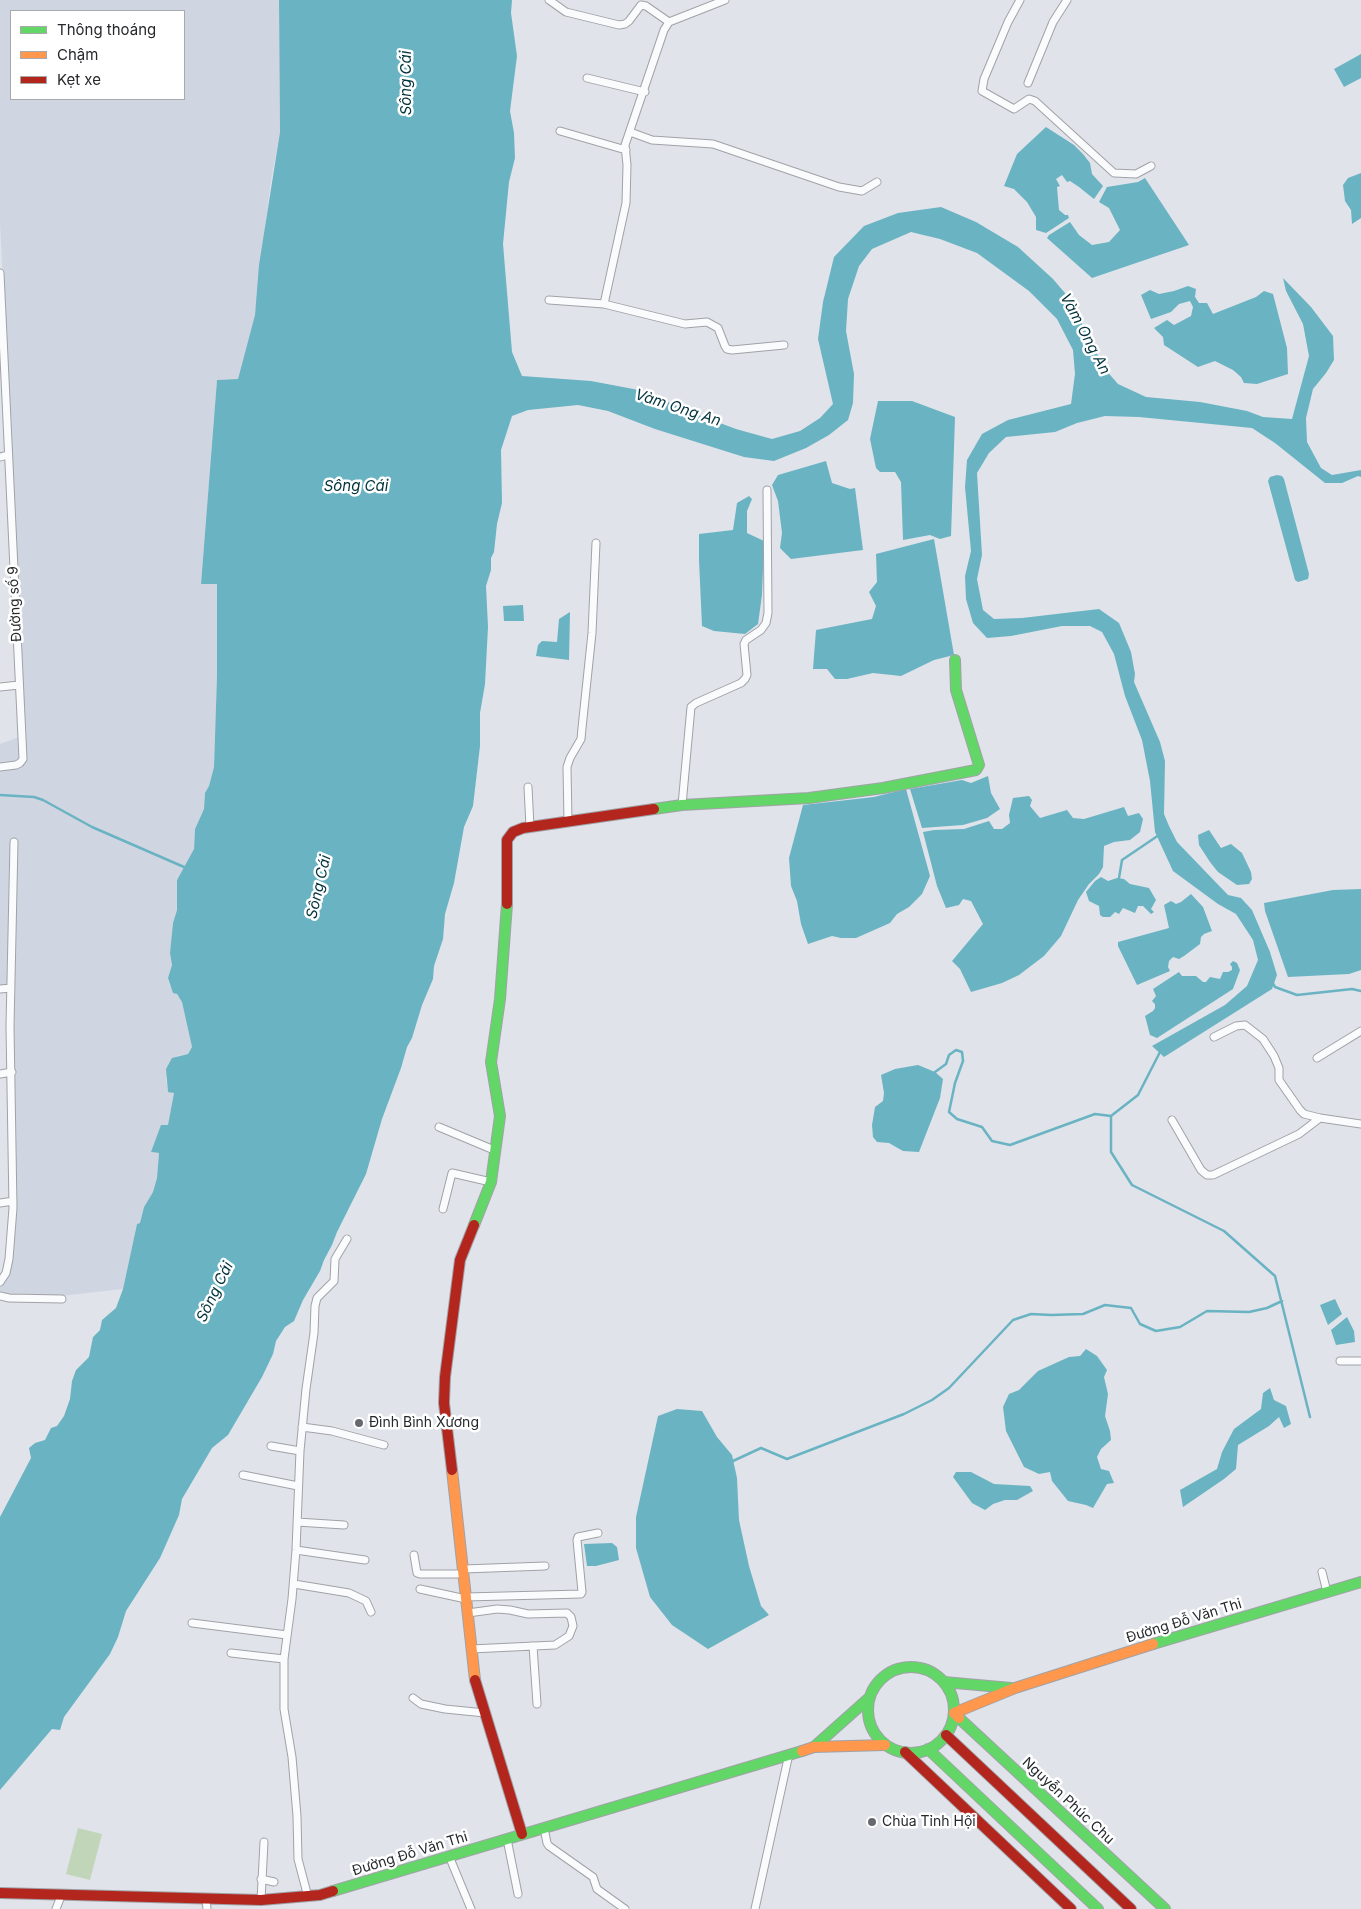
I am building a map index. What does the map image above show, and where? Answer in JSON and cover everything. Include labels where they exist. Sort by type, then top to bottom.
[{"type":"street","points":[[550,0],[566,12],[619,25],[629,21],[641,5],[646,6],[669,22]]},
{"type":"street","points":[[604,304],[626,203],[628,166],[625,145],[645,92],[664,30],[669,22],[725,0]]},
{"type":"street","points":[[1020,0],[1008,22],[987,71],[982,91],[1014,109],[1029,99],[1035,101],[1114,173],[1136,174],[1151,166]]},
{"type":"street","points":[[1028,82],[1053,22],[1067,0]]},
{"type":"street","points":[[587,78],[645,92]]},
{"type":"street","points":[[560,132],[626,150]]},
{"type":"street","points":[[630,132],[652,140],[713,144],[839,187],[862,191],[878,182]]},
{"type":"street","name":"Đường số 9","points":[[0,273],[23,759],[16,765],[0,767]]},
{"type":"street","points":[[549,300],[604,304],[685,324],[708,322],[718,328],[728,349],[784,345]]},
{"type":"street","points":[[0,457],[8,455]]},
{"type":"street","points":[[682,805],[691,707],[741,683],[745,679],[747,675],[744,644],[746,640],[761,630],[766,623],[768,614],[767,490]]},
{"type":"street","points":[[568,821],[567,767],[580,739],[582,728],[592,633],[596,543]]},
{"type":"street","points":[[522,1834],[476,1685],[444,1403],[445,1377],[460,1260],[491,1182],[500,1116],[491,1062],[500,1000],[508,906],[507,840],[514,832],[530,827],[568,821],[682,805],[809,798],[883,788],[976,770],[979,765],[956,690],[955,660]]},
{"type":"street","points":[[0,687],[19,685]]},
{"type":"street","points":[[528,787],[530,827]]},
{"type":"street","points":[[0,1282],[6,1273],[9,1259],[13,1201],[11,988],[14,842]]},
{"type":"street","points":[[0,989],[11,988]]},
{"type":"street","points":[[1214,1037],[1236,1026],[1245,1025],[1263,1039],[1279,1068],[1279,1080],[1304,1114],[1361,1124]]},
{"type":"street","points":[[1316,1058],[1361,1031]]},
{"type":"street","points":[[0,1074],[12,1072]]},
{"type":"street","points":[[1172,1120],[1201,1170],[1207,1175],[1212,1175],[1299,1134],[1320,1118]]},
{"type":"street","points":[[438,1127],[494,1150]]},
{"type":"street","points":[[443,1209],[452,1173],[491,1182]]},
{"type":"street","points":[[0,1203],[13,1201]]},
{"type":"street","points":[[308,1897],[298,1859],[297,1816],[292,1757],[284,1709],[284,1659],[294,1584],[300,1451],[316,1302],[334,1281],[335,1259],[347,1239]]},
{"type":"street","points":[[0,1296],[9,1298],[62,1299]]},
{"type":"street","points":[[1340,1361],[1361,1362]]},
{"type":"street","points":[[302,1427],[332,1431],[384,1445]]},
{"type":"street","points":[[271,1446],[300,1451]]},
{"type":"street","points":[[243,1475],[298,1486]]},
{"type":"street","points":[[297,1522],[344,1525]]},
{"type":"street","points":[[420,1589],[466,1598],[581,1594],[577,1540],[578,1537],[598,1533]]},
{"type":"street","points":[[296,1550],[365,1560]]},
{"type":"street","points":[[414,1555],[417,1573],[420,1574],[545,1566]]},
{"type":"street","points":[[1322,1572],[1327,1592]]},
{"type":"street","name":"Đường Đỗ Văn Thi","points":[[954,1713],[1015,1688],[1361,1582]]},
{"type":"street","points":[[294,1584],[348,1593],[366,1601],[371,1612]]},
{"type":"street","points":[[468,1613],[484,1610],[510,1610],[528,1614],[567,1613],[571,1616],[573,1626],[569,1636],[555,1645],[471,1649]]},
{"type":"street","points":[[192,1623],[287,1635]]},
{"type":"street","points":[[533,1646],[537,1704]]},
{"type":"street","points":[[231,1653],[284,1659]]},
{"type":"street","points":[[903,1667],[917,1667],[930,1671],[944,1682],[950,1691],[954,1704],[954,1713],[946,1735],[939,1743],[928,1749],[912,1753],[898,1751],[885,1744],[875,1734],[869,1721],[867,1707],[869,1698],[878,1681],[889,1672],[903,1667]]},
{"type":"street","name":"Đường Đỗ Văn Thi","points":[[944,1682],[1015,1688]]},
{"type":"street","points":[[413,1698],[421,1704],[485,1713]]},
{"type":"street","name":"Đường Đỗ Văn Thi","points":[[814,1747],[869,1698]]},
{"type":"street","name":"Nguyễn Phúc Chu","points":[[954,1713],[1165,1909]]},
{"type":"street","points":[[946,1735],[1131,1909]]},
{"type":"street","name":"Đường Đỗ Văn Thi","points":[[0,1893],[206,1904],[308,1897],[331,1892],[814,1747],[885,1744]]},
{"type":"street","points":[[928,1749],[1098,1909]]},
{"type":"street","points":[[905,1752],[1071,1909]]},
{"type":"street","points":[[756,1909],[789,1754]]},
{"type":"street","points":[[544,1828],[549,1846],[593,1877],[597,1889],[625,1909]]},
{"type":"street","points":[[507,1839],[518,1894]]},
{"type":"street","points":[[261,1900],[264,1842]]},
{"type":"street","points":[[449,1856],[471,1909]]},
{"type":"street","points":[[261,1879],[274,1882]]},
{"type":"street","points":[[56,1909],[61,1896]]},
{"type":"shaded area","points":[[0,0],[279,0],[280,132],[270,187],[255,315],[238,379],[217,380],[201,584],[217,583],[217,676],[214,767],[205,794],[204,809],[195,829],[194,849],[177,880],[177,910],[173,923],[170,953],[172,965],[168,978],[170,986],[182,1001],[192,1047],[188,1054],[177,1056],[166,1079],[168,1091],[174,1093],[168,1126],[151,1152],[159,1153],[157,1178],[153,1192],[144,1207],[140,1223],[137,1224],[123,1289],[61,1296],[18,1295],[0,1292],[0,1287],[8,1275],[12,1260],[16,1210],[14,986],[0,986],[0,744],[24,735],[0,222]]},
{"type":"green space","points":[[78,1828],[102,1834],[90,1880],[66,1874]]},
{"type":"water","name":"Sông Cái","points":[[279,0],[512,0],[511,13],[517,56],[510,111],[514,133],[515,158],[509,182],[503,244],[512,352],[522,376],[591,381],[644,391],[690,412],[736,429],[772,439],[800,431],[820,418],[833,404],[818,339],[823,302],[834,257],[864,226],[898,213],[941,207],[976,222],[1018,247],[1053,279],[1070,299],[1104,368],[1118,384],[1146,397],[1200,402],[1247,411],[1263,417],[1292,419],[1309,356],[1303,324],[1286,291],[1283,278],[1311,307],[1333,336],[1334,360],[1313,389],[1306,418],[1307,442],[1321,468],[1332,475],[1361,470],[1361,477],[1358,476],[1342,483],[1325,483],[1275,443],[1252,428],[1139,417],[1105,416],[1077,423],[1055,432],[1006,437],[989,453],[977,473],[982,555],[977,579],[983,610],[994,619],[1022,618],[1099,609],[1119,623],[1131,652],[1135,674],[1134,682],[1160,742],[1165,761],[1164,814],[1169,826],[1177,842],[1228,895],[1241,898],[1252,910],[1270,952],[1277,975],[1272,989],[1164,1057],[1152,1046],[1225,1005],[1247,986],[1258,960],[1253,940],[1236,914],[1218,904],[1173,871],[1155,832],[1150,781],[1142,740],[1125,696],[1114,654],[1102,632],[1090,626],[1062,626],[1011,636],[987,638],[973,623],[966,599],[965,576],[971,551],[965,487],[967,460],[982,434],[1008,420],[1071,404],[1075,374],[1073,350],[1057,319],[1029,291],[977,253],[940,239],[911,232],[872,249],[859,266],[848,299],[846,331],[854,374],[853,403],[848,420],[829,435],[806,448],[774,461],[744,457],[655,429],[608,411],[578,405],[528,410],[512,416],[501,450],[502,503],[497,524],[494,552],[491,558],[491,570],[486,586],[488,627],[485,684],[480,713],[480,746],[473,806],[464,827],[454,883],[445,914],[443,939],[434,966],[433,979],[382,1119],[366,1174],[294,1321],[285,1327],[276,1341],[273,1354],[262,1377],[228,1435],[212,1448],[182,1499],[179,1515],[160,1558],[126,1611],[118,1637],[110,1654],[64,1717],[60,1730],[52,1729],[0,1790],[0,1517],[31,1458],[29,1448],[35,1443],[45,1440],[51,1428],[57,1426],[64,1416],[70,1399],[72,1381],[76,1370],[89,1357],[93,1337],[100,1330],[102,1320],[116,1308],[123,1289],[137,1224],[140,1223],[144,1207],[153,1192],[157,1178],[159,1153],[151,1152],[161,1125],[168,1125],[174,1093],[168,1092],[166,1069],[172,1058],[188,1054],[192,1047],[182,1002],[177,994],[173,993],[168,978],[172,965],[170,953],[173,923],[177,910],[177,880],[194,849],[195,829],[204,809],[205,793],[214,767],[217,676],[217,584],[201,584],[217,380],[238,379],[255,315],[259,265],[280,132]]},
{"type":"water","points":[[1361,54],[1361,78],[1344,87],[1334,69]]},
{"type":"water","points":[[1046,127],[1074,145],[1083,154],[1090,163],[1092,174],[1103,186],[1094,199],[1070,181],[1067,182],[1062,175],[1056,179],[1060,186],[1057,187],[1059,210],[1068,215],[1069,218],[1046,233],[1036,230],[1036,217],[1027,202],[1014,189],[1004,186],[1017,154]]},
{"type":"water","points":[[1361,173],[1361,218],[1352,224],[1351,210],[1345,201],[1343,185],[1348,178]]},
{"type":"water","points":[[1145,178],[1189,245],[1092,278],[1047,238],[1070,222],[1079,235],[1092,245],[1109,242],[1120,230],[1109,208],[1099,202],[1107,187],[1138,182]]},
{"type":"water","points":[[1188,286],[1196,289],[1195,297],[1199,303],[1207,303],[1213,314],[1256,297],[1264,291],[1273,294],[1287,348],[1288,374],[1257,384],[1244,383],[1241,377],[1233,370],[1215,361],[1198,367],[1164,345],[1163,337],[1154,328],[1167,320],[1174,325],[1191,316],[1193,307],[1190,301],[1179,304],[1171,312],[1151,319],[1141,295],[1150,290],[1159,294]]},
{"type":"water","points":[[878,401],[912,401],[955,417],[951,536],[940,539],[930,535],[903,540],[901,482],[895,472],[880,472],[876,468],[870,439]]},
{"type":"water","points":[[826,461],[832,483],[850,489],[855,488],[863,550],[791,559],[780,548],[782,533],[778,501],[772,485],[778,475]]},
{"type":"water","points":[[1282,476],[1284,479],[1309,574],[1308,579],[1298,582],[1295,580],[1268,481],[1270,477]]},
{"type":"water","points":[[749,496],[752,499],[747,511],[747,533],[764,541],[762,595],[758,624],[745,634],[714,631],[702,626],[699,534],[733,530],[737,503]]},
{"type":"water","points":[[934,539],[954,655],[934,660],[901,676],[873,673],[847,679],[835,679],[827,669],[813,669],[816,630],[872,619],[876,606],[869,592],[877,582],[876,554]]},
{"type":"water","points":[[523,605],[524,621],[504,621],[503,606]]},
{"type":"water","points":[[570,612],[569,660],[536,656],[538,645],[542,641],[557,642],[559,619]]},
{"type":"water","points":[[988,776],[991,793],[1000,809],[987,818],[963,825],[922,828],[910,789],[962,780],[971,783]]},
{"type":"water","points":[[906,789],[930,876],[922,894],[909,907],[897,914],[890,923],[856,938],[832,936],[808,944],[801,924],[797,901],[791,886],[789,858],[803,805],[874,797]]},
{"type":"water","points":[[1029,796],[1032,800],[1030,806],[1040,818],[1067,810],[1073,818],[1084,819],[1124,807],[1128,816],[1139,813],[1143,819],[1140,832],[1130,840],[1114,842],[1104,846],[1103,867],[1078,900],[1061,936],[1044,956],[1019,975],[1002,983],[971,992],[960,969],[952,961],[983,924],[971,901],[963,899],[959,905],[946,908],[937,886],[923,832],[964,829],[989,821],[994,829],[1002,829],[1010,823],[1009,815],[1013,798]]},
{"type":"water","points":[[1209,830],[1221,848],[1231,844],[1242,853],[1251,872],[1252,879],[1249,884],[1237,885],[1218,872],[1210,862],[1199,845],[1198,835]]},
{"type":"water","points":[[1101,877],[1108,881],[1117,878],[1124,879],[1130,884],[1149,888],[1156,900],[1151,909],[1154,912],[1151,914],[1143,906],[1138,906],[1135,913],[1123,908],[1119,914],[1115,912],[1110,917],[1103,917],[1100,915],[1099,906],[1089,901],[1086,892]]},
{"type":"water","points":[[1361,889],[1361,970],[1349,974],[1288,977],[1265,911],[1264,903],[1333,890]]},
{"type":"water","points":[[1191,894],[1203,907],[1212,931],[1204,934],[1201,937],[1200,944],[1184,956],[1179,959],[1173,957],[1169,961],[1168,967],[1170,971],[1137,985],[1118,946],[1118,942],[1169,928],[1164,905],[1171,901],[1176,904],[1181,902]]},
{"type":"water","points":[[1233,961],[1237,963],[1240,970],[1233,989],[1157,1038],[1150,1035],[1145,1016],[1155,1008],[1155,1004],[1152,1001],[1156,996],[1153,989],[1179,972],[1182,976],[1196,976],[1203,982],[1206,982],[1210,977],[1220,979],[1223,972],[1232,970],[1230,964]]},
{"type":"water","points":[[918,1065],[935,1072],[943,1079],[940,1098],[919,1152],[903,1151],[889,1143],[877,1142],[873,1137],[872,1125],[875,1107],[883,1101],[884,1093],[881,1075],[895,1069]]},
{"type":"water","points":[[1335,1299],[1342,1314],[1328,1325],[1320,1305]]},
{"type":"water","points":[[1347,1317],[1354,1331],[1355,1342],[1336,1345],[1331,1330]]},
{"type":"water","points":[[1086,1349],[1097,1356],[1107,1370],[1104,1377],[1108,1394],[1105,1416],[1111,1440],[1101,1449],[1097,1457],[1101,1469],[1109,1471],[1114,1483],[1107,1484],[1093,1508],[1068,1501],[1052,1481],[1050,1472],[1039,1474],[1024,1467],[1006,1431],[1003,1407],[1009,1394],[1019,1390],[1038,1371],[1069,1357],[1080,1356]]},
{"type":"water","points":[[1270,1388],[1274,1400],[1286,1406],[1291,1424],[1284,1428],[1279,1417],[1269,1426],[1238,1445],[1236,1469],[1183,1507],[1180,1490],[1217,1469],[1222,1452],[1234,1429],[1261,1409],[1263,1393]]},
{"type":"water","points":[[677,1409],[702,1411],[717,1437],[732,1455],[737,1478],[739,1520],[749,1566],[761,1606],[769,1615],[708,1649],[672,1625],[650,1597],[636,1548],[636,1517],[658,1416]]},
{"type":"water","points":[[956,1472],[971,1472],[994,1484],[1030,1486],[1033,1491],[1017,1500],[1005,1500],[993,1504],[985,1510],[972,1503],[953,1477]]},
{"type":"water","points":[[612,1543],[617,1547],[619,1560],[596,1566],[587,1566],[584,1544]]},
{"type":"waterway","points":[[0,795],[34,797],[43,800],[92,827],[184,867]]},
{"type":"waterway","points":[[1119,878],[1122,860],[1159,835]]},
{"type":"waterway","points":[[1272,982],[1275,987],[1297,995],[1352,989],[1361,991]]},
{"type":"waterway","points":[[935,1072],[946,1064],[949,1055],[956,1050],[962,1052],[963,1061],[955,1083],[949,1112],[957,1119],[982,1127],[992,1141],[1010,1145],[1095,1114],[1111,1116]]},
{"type":"waterway","points":[[1160,1052],[1138,1095],[1111,1116],[1111,1152],[1132,1185],[1224,1231],[1275,1276],[1310,1417]]},
{"type":"waterway","points":[[733,1461],[761,1448],[787,1459],[904,1414],[932,1400],[949,1388],[1013,1320],[1031,1314],[1083,1314],[1105,1305],[1131,1308],[1140,1324],[1156,1331],[1180,1327],[1207,1311],[1249,1312],[1267,1308],[1282,1301]]},
{"type":"traffic: fast","points":[[654,809],[682,805],[809,798],[883,788],[976,770],[979,765],[956,690],[955,660]]},
{"type":"traffic: fast","points":[[474,1225],[491,1182],[500,1116],[491,1062],[500,999],[507,904]]},
{"type":"traffic: fast","points":[[1153,1644],[1361,1582]]},
{"type":"traffic: fast","points":[[911,1667],[927,1670],[935,1674],[947,1686],[951,1694],[954,1710],[951,1726],[947,1734],[935,1746],[927,1750],[911,1753],[895,1750],[887,1746],[875,1734],[871,1726],[868,1710],[871,1694],[875,1686],[887,1674],[895,1670],[911,1667]]},
{"type":"traffic: fast","points":[[944,1682],[1011,1688]]},
{"type":"traffic: fast","points":[[814,1747],[869,1698]]},
{"type":"traffic: fast","points":[[959,1718],[1165,1909]]},
{"type":"traffic: fast","points":[[928,1749],[1098,1909]]},
{"type":"traffic: fast","points":[[333,1891],[802,1751]]},
{"type":"traffic: slow","points":[[452,1470],[475,1680]]},
{"type":"traffic: slow","points":[[959,1718],[954,1713],[1015,1688],[1153,1644]]},
{"type":"traffic: slow","points":[[802,1751],[814,1747],[885,1745]]},
{"type":"traffic: jam","points":[[507,904],[507,840],[513,832],[523,828],[654,809]]},
{"type":"traffic: jam","points":[[452,1470],[444,1403],[445,1377],[460,1260],[474,1225]]},
{"type":"traffic: jam","points":[[475,1680],[522,1834]]},
{"type":"traffic: jam","points":[[946,1735],[1131,1909]]},
{"type":"traffic: jam","points":[[905,1752],[1071,1909]]},
{"type":"traffic: jam","points":[[0,1893],[261,1900],[320,1895],[333,1891]]},
{"type":"place","name":"Đình Bình Xương","points":[[359,1423]]},
{"type":"place","name":"Chùa Tỉnh Hội","points":[[872,1822]]},
{"type":"water label","name":"Vàm Ong An","points":[[1085,334]]},
{"type":"water label","name":"Vàm Ong An","points":[[678,408]]}]
